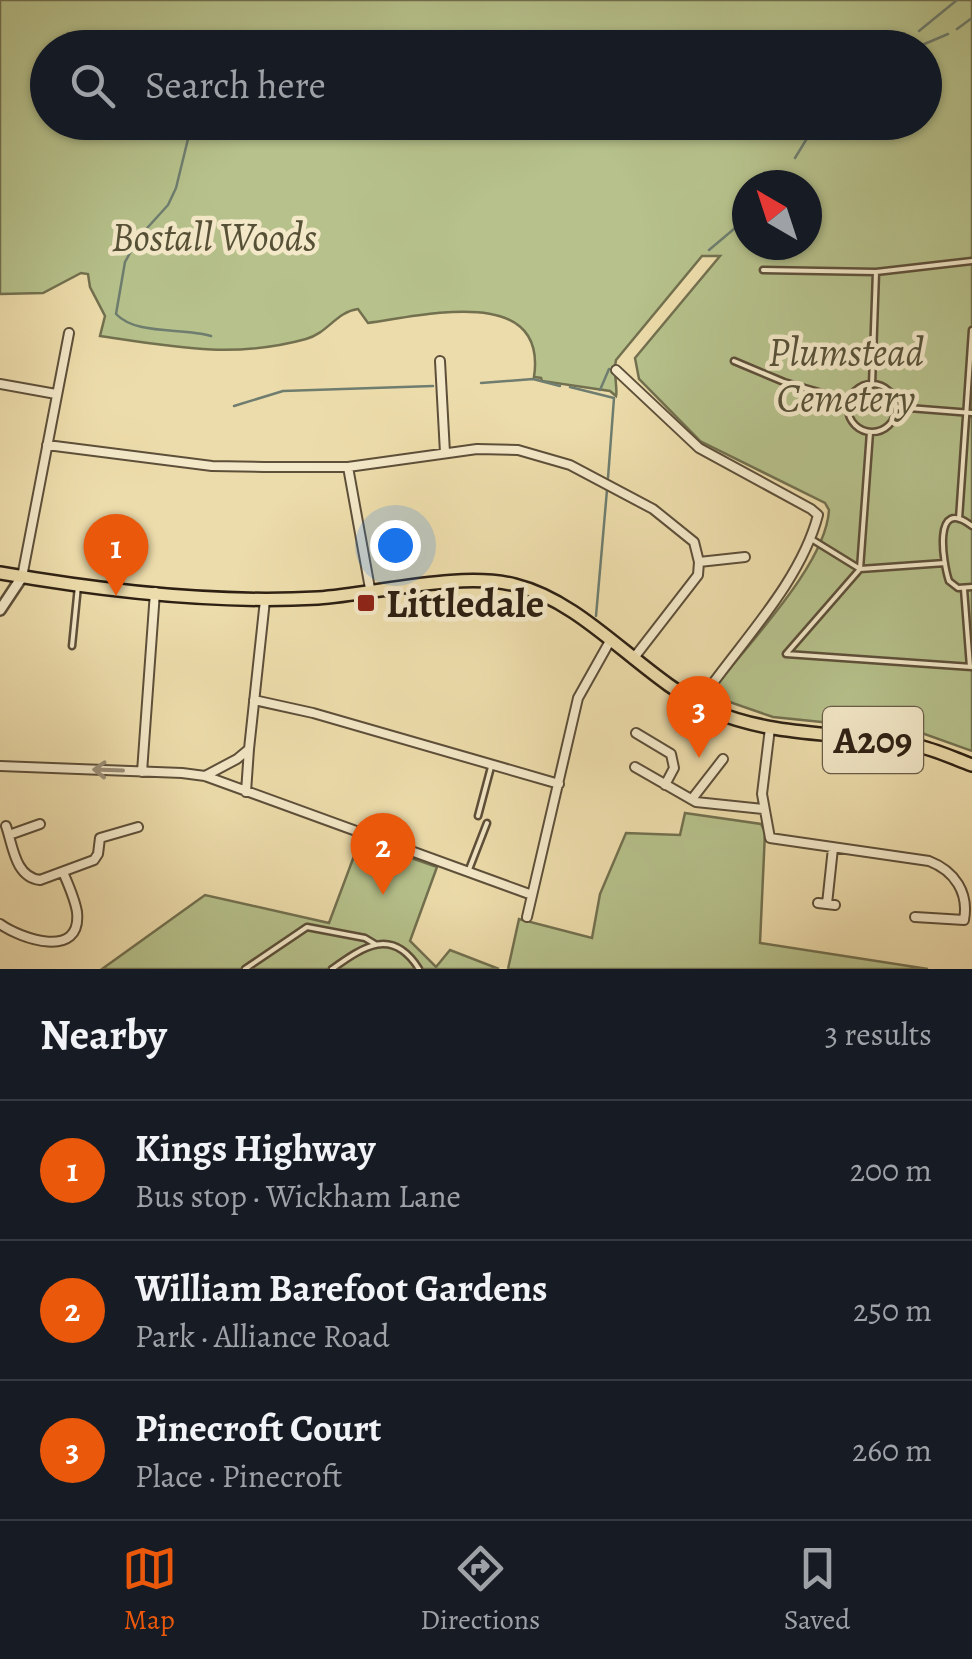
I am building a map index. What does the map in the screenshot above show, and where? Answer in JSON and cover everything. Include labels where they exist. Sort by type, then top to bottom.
[{"type":"main road","name":"A209","points":[[0,573],[155,592],[265,600],[488,581],[514,584],[555,602],[698,704],[747,724],[918,746],[972,765]]},
{"type":"street","points":[[0,610],[22,577],[69,332]]},
{"type":"street","points":[[440,361],[446,453]]},
{"type":"street","points":[[616,370],[699,448],[812,508],[818,516],[798,565],[698,704]]},
{"type":"street","points":[[0,384],[56,394]]},
{"type":"street","points":[[47,444],[212,466],[348,467],[446,453],[518,450],[570,465],[653,509],[694,542],[698,575],[633,659]]},
{"type":"street","points":[[348,467],[370,594]]},
{"type":"street","points":[[699,562],[745,557]]},
{"type":"street","points":[[142,772],[155,592]]},
{"type":"street","points":[[246,792],[265,600]]},
{"type":"street","points":[[526,916],[578,698],[610,642]]},
{"type":"street","points":[[254,700],[492,762],[559,784]]},
{"type":"street","points":[[770,728],[762,794],[772,839],[928,861],[949,872],[964,895],[964,920],[915,917]]},
{"type":"street","points":[[636,732],[671,754],[674,768],[665,784]]},
{"type":"street","points":[[205,776],[237,760],[249,748]]},
{"type":"street","points":[[692,799],[724,759]]},
{"type":"street","points":[[0,766],[205,776],[532,895]]},
{"type":"street","points":[[635,767],[692,799],[763,809]]},
{"type":"street","points":[[40,824],[8,831],[20,870],[40,880],[94,860],[100,838],[138,827]]},
{"type":"street","points":[[826,904],[833,848]]},
{"type":"street","points":[[0,924],[37,942],[58,941],[68,936],[76,925],[77,914],[63,872]]},
{"type":"lane","points":[[763,270],[876,272],[972,261]]},
{"type":"lane","points":[[872,385],[876,272]]},
{"type":"lane","points":[[960,519],[972,330]]},
{"type":"lane","points":[[734,362],[784,382],[850,400]]},
{"type":"lane","points":[[872,385],[886,388],[896,407],[892,422],[878,432],[870,432],[852,421],[850,400],[858,389],[872,385]]},
{"type":"lane","points":[[896,407],[969,413]]},
{"type":"lane","points":[[870,432],[860,569],[786,654],[971,667],[964,589]]},
{"type":"lane","points":[[972,526],[960,519],[943,529],[949,581],[964,589],[972,587]]},
{"type":"lane","points":[[811,539],[860,569],[944,563]]},
{"type":"lane","points":[[72,646],[78,584]]},
{"type":"lane","points":[[478,816],[492,762]]},
{"type":"lane","points":[[468,872],[487,823]]},
{"type":"lane","points":[[245,969],[307,928],[365,938],[375,944]]},
{"type":"lane","points":[[332,969],[365,946],[375,944],[394,946],[408,955],[418,969]]},
{"type":"green space","name":"Bostall Woods","points":[[0,0],[972,0],[972,751],[919,732],[773,717],[715,697],[717,685],[801,578],[825,531],[829,510],[825,503],[700,441],[639,379],[635,358],[720,256],[702,256],[616,360],[616,396],[610,391],[534,377],[533,347],[522,328],[502,317],[476,312],[368,323],[358,309],[306,339],[254,349],[203,349],[100,336],[105,316],[90,287],[88,274],[81,273],[43,293],[0,294]]},
{"type":"green space","points":[[685,813],[761,824],[765,832],[760,943],[928,969],[508,969],[519,919],[592,938],[600,894],[626,833],[680,835]]},
{"type":"green space","points":[[360,840],[437,867],[410,941],[436,967],[450,950],[499,969],[102,969],[205,895],[329,923]]},
{"type":"waterway","points":[[920,30],[957,0]]},
{"type":"waterway","points":[[957,29],[972,18]]},
{"type":"waterway","points":[[942,37],[948,34]]},
{"type":"waterway","points":[[188,140],[168,205],[139,237],[125,262],[116,314],[148,328],[211,336]]},
{"type":"waterway","points":[[795,158],[806,140]]},
{"type":"waterway","points":[[709,250],[732,231]]},
{"type":"waterway","points":[[600,390],[609,369]]},
{"type":"waterway","points":[[481,383],[533,379],[560,386]]},
{"type":"waterway","points":[[234,406],[283,391],[433,386]]},
{"type":"waterway","points":[[570,387],[614,398],[608,478]]},
{"type":"waterway","points":[[596,616],[607,490]]},
{"type":"place","name":"Kings Highway","points":[[116,596]]},
{"type":"place","name":"Littledale","points":[[366,603]]},
{"type":"place","name":"Pinecroft Court","points":[[699,758]]},
{"type":"place","name":"William Barefoot Gardens","points":[[383,895]]},
{"type":"park label","name":"Plumstead Cemetery","points":[[846,375]]}]
